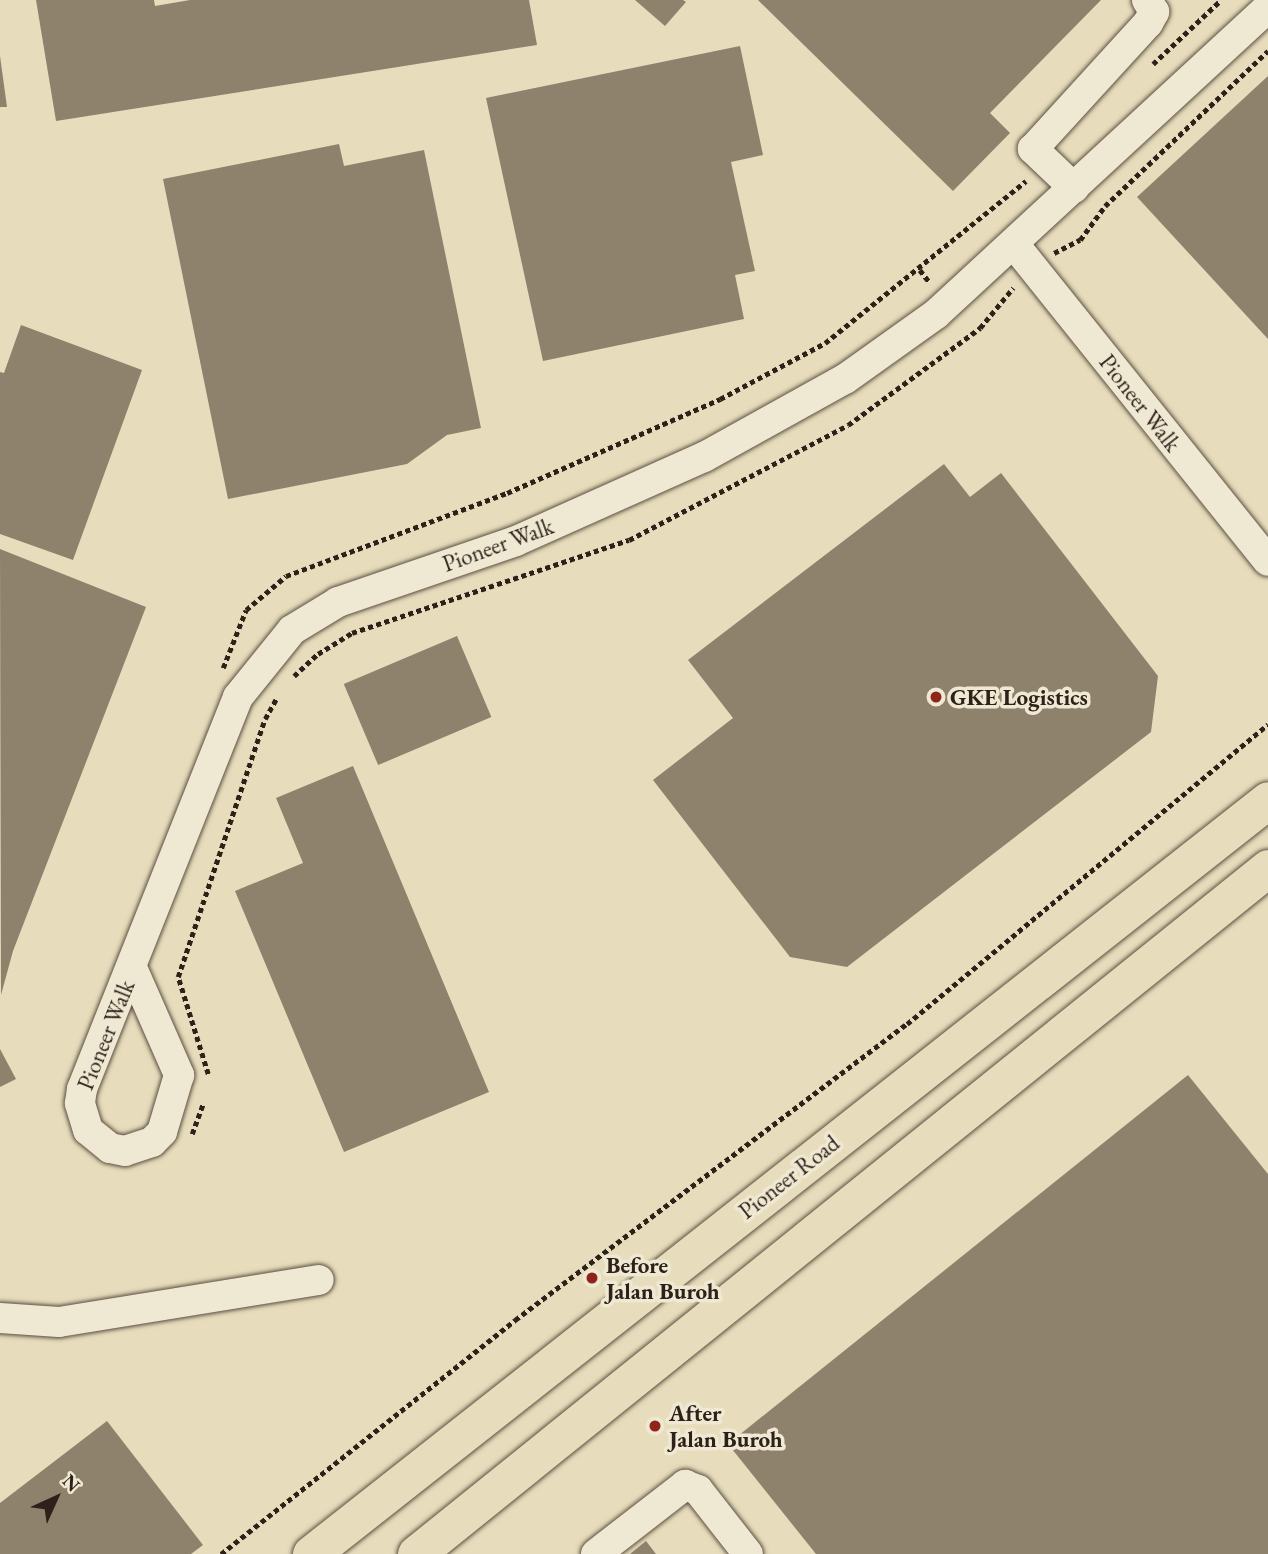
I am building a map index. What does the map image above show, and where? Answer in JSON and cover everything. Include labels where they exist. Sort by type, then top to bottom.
[{"type":"main road","name":"Pioneer Road","points":[[311,1554],[1268,800]]},
{"type":"main road","points":[[416,1554],[1268,868]]},
{"type":"street","points":[[1074,188],[1033,149],[1148,23],[1154,12],[1147,0]]},
{"type":"street","name":"Pioneer Walk","points":[[133,970],[179,1075],[162,1132],[152,1142],[125,1151],[110,1148],[93,1136],[79,1103],[238,697],[292,629],[338,602],[516,541],[704,457],[845,379],[936,314],[1268,8]]},
{"type":"street","name":"Pioneer Walk","points":[[1014,244],[1268,561]]},
{"type":"street","points":[[0,1318],[59,1322],[319,1280]]},
{"type":"street","points":[[596,1554],[685,1485],[698,1490],[748,1554]]},
{"type":"path","points":[[1145,71],[1221,0]]},
{"type":"path","points":[[221,673],[246,610],[286,576],[507,494],[720,399],[813,349],[876,305],[1047,163]]},
{"type":"path","points":[[221,1554],[515,1320],[907,1024],[1268,724]]},
{"type":"path","points":[[178,977],[209,1068],[207,1078]]},
{"type":"path","points":[[185,1146],[197,1126],[206,1089]]},
{"type":"building","points":[[36,0],[154,0],[155,6],[190,0],[529,0],[537,45],[56,121]]},
{"type":"building","points":[[635,0],[683,0],[686,2],[665,26]]},
{"type":"building","points":[[758,0],[1101,0],[990,113],[1010,133],[953,191]]},
{"type":"building","points":[[740,46],[763,155],[731,162],[755,271],[735,275],[744,319],[543,361],[486,98]]},
{"type":"building","points":[[0,56],[7,107],[0,107]]},
{"type":"building","points":[[1268,76],[1268,339],[1137,197]]},
{"type":"building","points":[[339,144],[344,166],[424,150],[481,428],[447,435],[407,464],[228,499],[163,179]]},
{"type":"building","points":[[21,325],[142,370],[73,560],[0,534],[0,372],[4,373]]},
{"type":"building","name":"GKE Logistics","points":[[944,464],[970,497],[1001,473],[1158,676],[1151,732],[847,967],[790,957],[653,780],[733,718],[688,660]]},
{"type":"building","points":[[0,549],[146,607],[13,951],[1,995]]},
{"type":"building","points":[[457,636],[491,717],[378,765],[344,684]]},
{"type":"building","points":[[353,766],[489,1092],[344,1152],[235,891],[303,863],[276,798]]},
{"type":"building","points":[[0,1049],[16,1079],[0,1087]]},
{"type":"building","points":[[1188,1075],[1268,1174],[1268,1554],[816,1554],[728,1444]]},
{"type":"building","points":[[107,1421],[203,1545],[191,1554],[0,1554],[0,1503]]},
{"type":"building","points":[[646,1541],[656,1554],[630,1554]]},
{"type":"place","name":"GKE Logistics","points":[[936,697]]},
{"type":"place","name":"Before Jalan Buroh","points":[[592,1278]]},
{"type":"place","name":"After Jalan Buroh","points":[[655,1426]]}]
